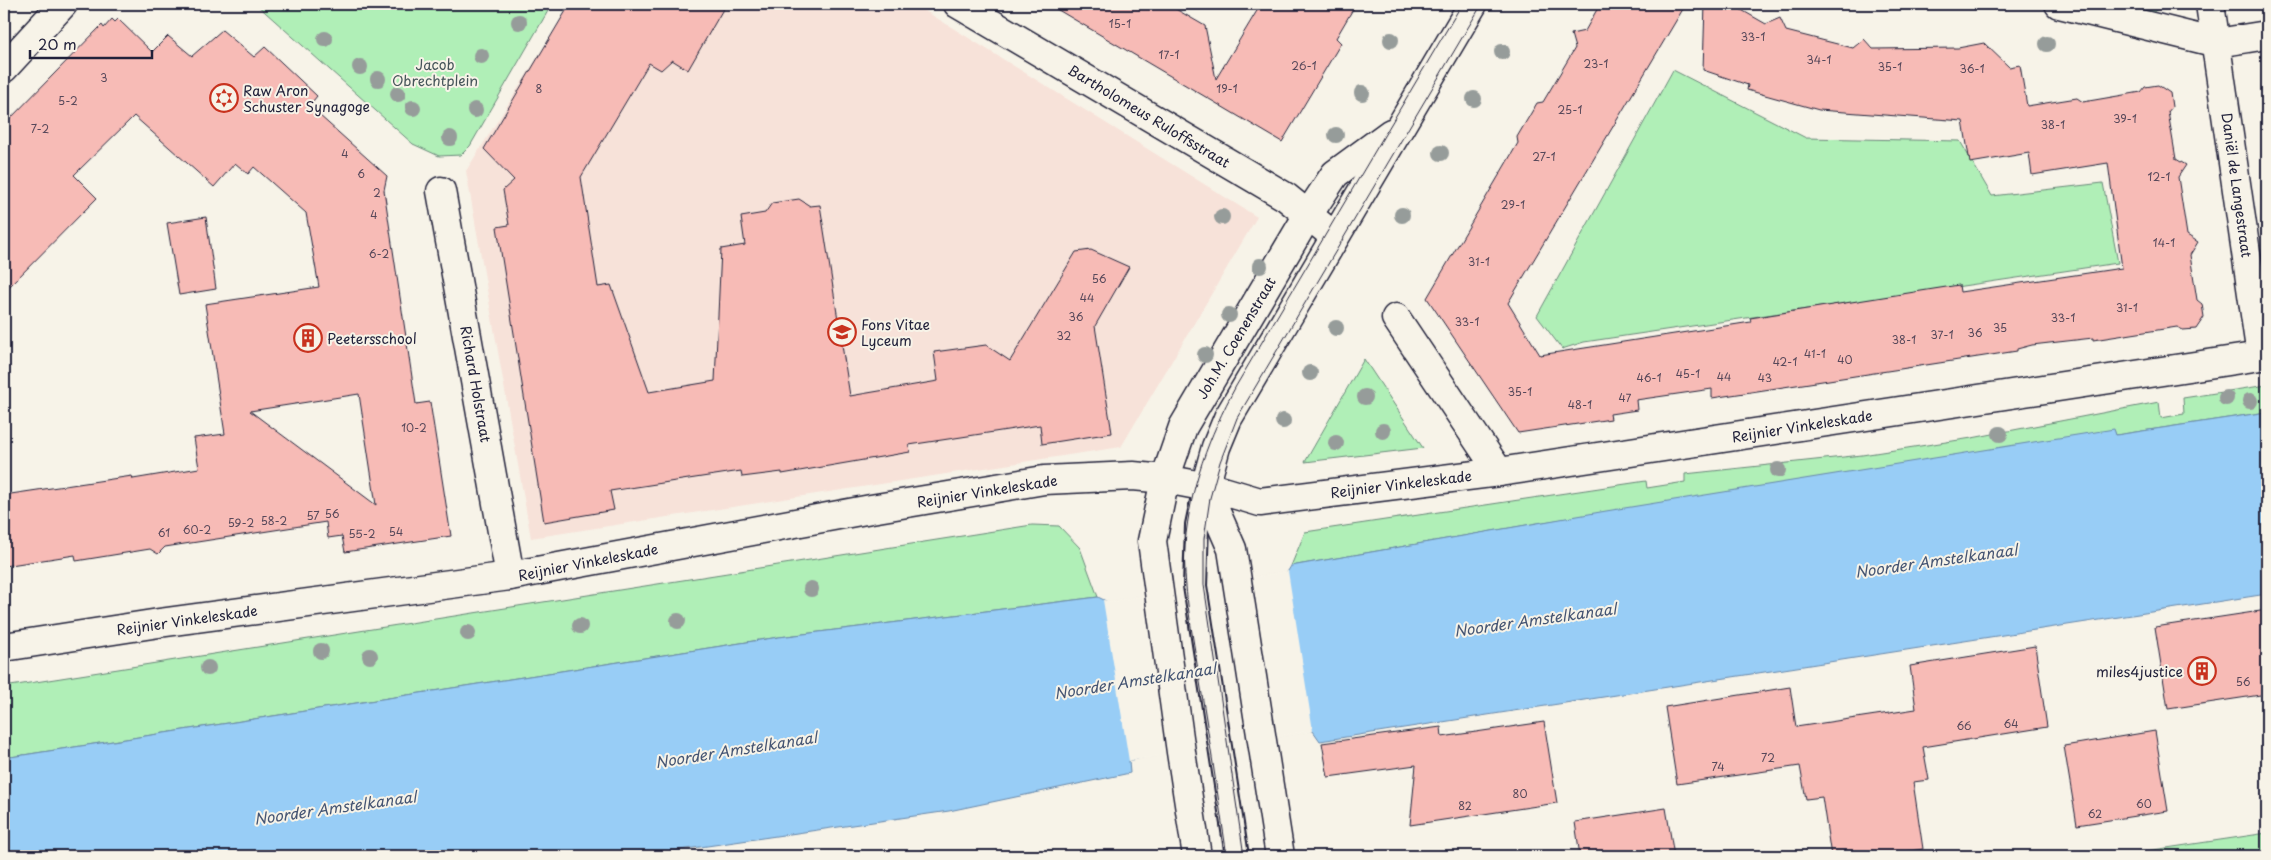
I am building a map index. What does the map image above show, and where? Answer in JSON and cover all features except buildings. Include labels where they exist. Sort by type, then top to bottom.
[{"type":"street","points":[[4,68],[63,4]]},
{"type":"street","name":"Joh.M. Coenenstraat","points":[[1205,487],[1216,447],[1228,418],[1472,4]]},
{"type":"street","points":[[2059,4],[2217,43],[2267,35]]},
{"type":"street","name":"Daniël de Langestraat","points":[[2210,4],[2264,355]]},
{"type":"street","name":"Bartholomeus Ruloffsstraat","points":[[968,6],[1286,197],[1334,236]]},
{"type":"street","name":"Joh.M. Coenenstraat","points":[[1198,856],[1181,752],[1152,540],[1165,480],[1183,427],[1308,215],[1335,174],[1401,126]]},
{"type":"street","name":"Richard Holstraat","points":[[441,191],[510,576]]},
{"type":"street","points":[[1396,318],[1499,472]]},
{"type":"street","name":"Reijnier Vinkeleskade","points":[[4,647],[159,623],[510,576],[861,511],[1044,480],[1133,476],[1205,487],[1260,502],[1499,472],[2264,355]]},
{"type":"street","points":[[1205,487],[1232,550],[1280,856]]},
{"type":"lane","name":"Joh.M. Coenenstraat","points":[[1205,487],[1197,525],[1195,586],[1237,856]]},
{"type":"shaded area","name":"Fons Vitae Lyceum","points":[[571,4],[914,4],[1257,217],[1121,447],[531,538],[466,171]]},
{"type":"green space","name":"Jacob Obrechtplein","points":[[256,4],[552,4],[470,146],[461,155],[439,156],[413,144]]},
{"type":"green space","points":[[2110,4],[2165,4],[2149,15]]},
{"type":"green space","points":[[1673,70],[1806,138],[1960,141],[1992,196],[2103,183],[2118,263],[1584,342],[1562,349],[1537,316]]},
{"type":"green space","points":[[1364,359],[1423,448],[1305,462]]},
{"type":"green space","points":[[2267,385],[2267,412],[2116,435],[2114,430],[1544,522],[1291,566],[1305,532],[1646,481],[1647,488],[1685,482],[1685,474],[1862,455],[1972,438],[2159,402],[2161,418],[2184,414],[2183,398]]},
{"type":"green space","points":[[1032,525],[1059,526],[1080,548],[1098,597],[779,637],[4,758],[4,687]]},
{"type":"green space","points":[[2267,833],[2267,856],[2113,856]]},
{"type":"water","name":"Noorder Amstelkanaal","points":[[2267,412],[2267,594],[1320,741],[1313,731],[1309,730],[1169,751],[1129,761],[1130,773],[949,811],[638,856],[4,856],[4,758],[779,637],[1098,597],[1112,604],[1282,575],[1291,566],[1606,511],[2114,429],[2116,435]]},
{"type":"pier","points":[[1288,571],[1313,731],[1129,761],[1103,600],[1112,601]]},
{"type":"tram line","points":[[1227,856],[1191,628],[1185,575],[1185,544],[1196,482],[1209,443],[1236,386],[1462,4]]},
{"type":"tram line","points":[[1244,856],[1204,585],[1204,539],[1210,498],[1220,462],[1237,418],[1482,4]]},
{"type":"place","name":"Raw Aron Schuster Synagoge","points":[[224,98]]},
{"type":"place","name":"Fons Vitae Lyceum","points":[[842,332]]},
{"type":"place","name":"Peetersschool","points":[[308,338]]},
{"type":"place","name":"miles4justice","points":[[2202,671]]}]
